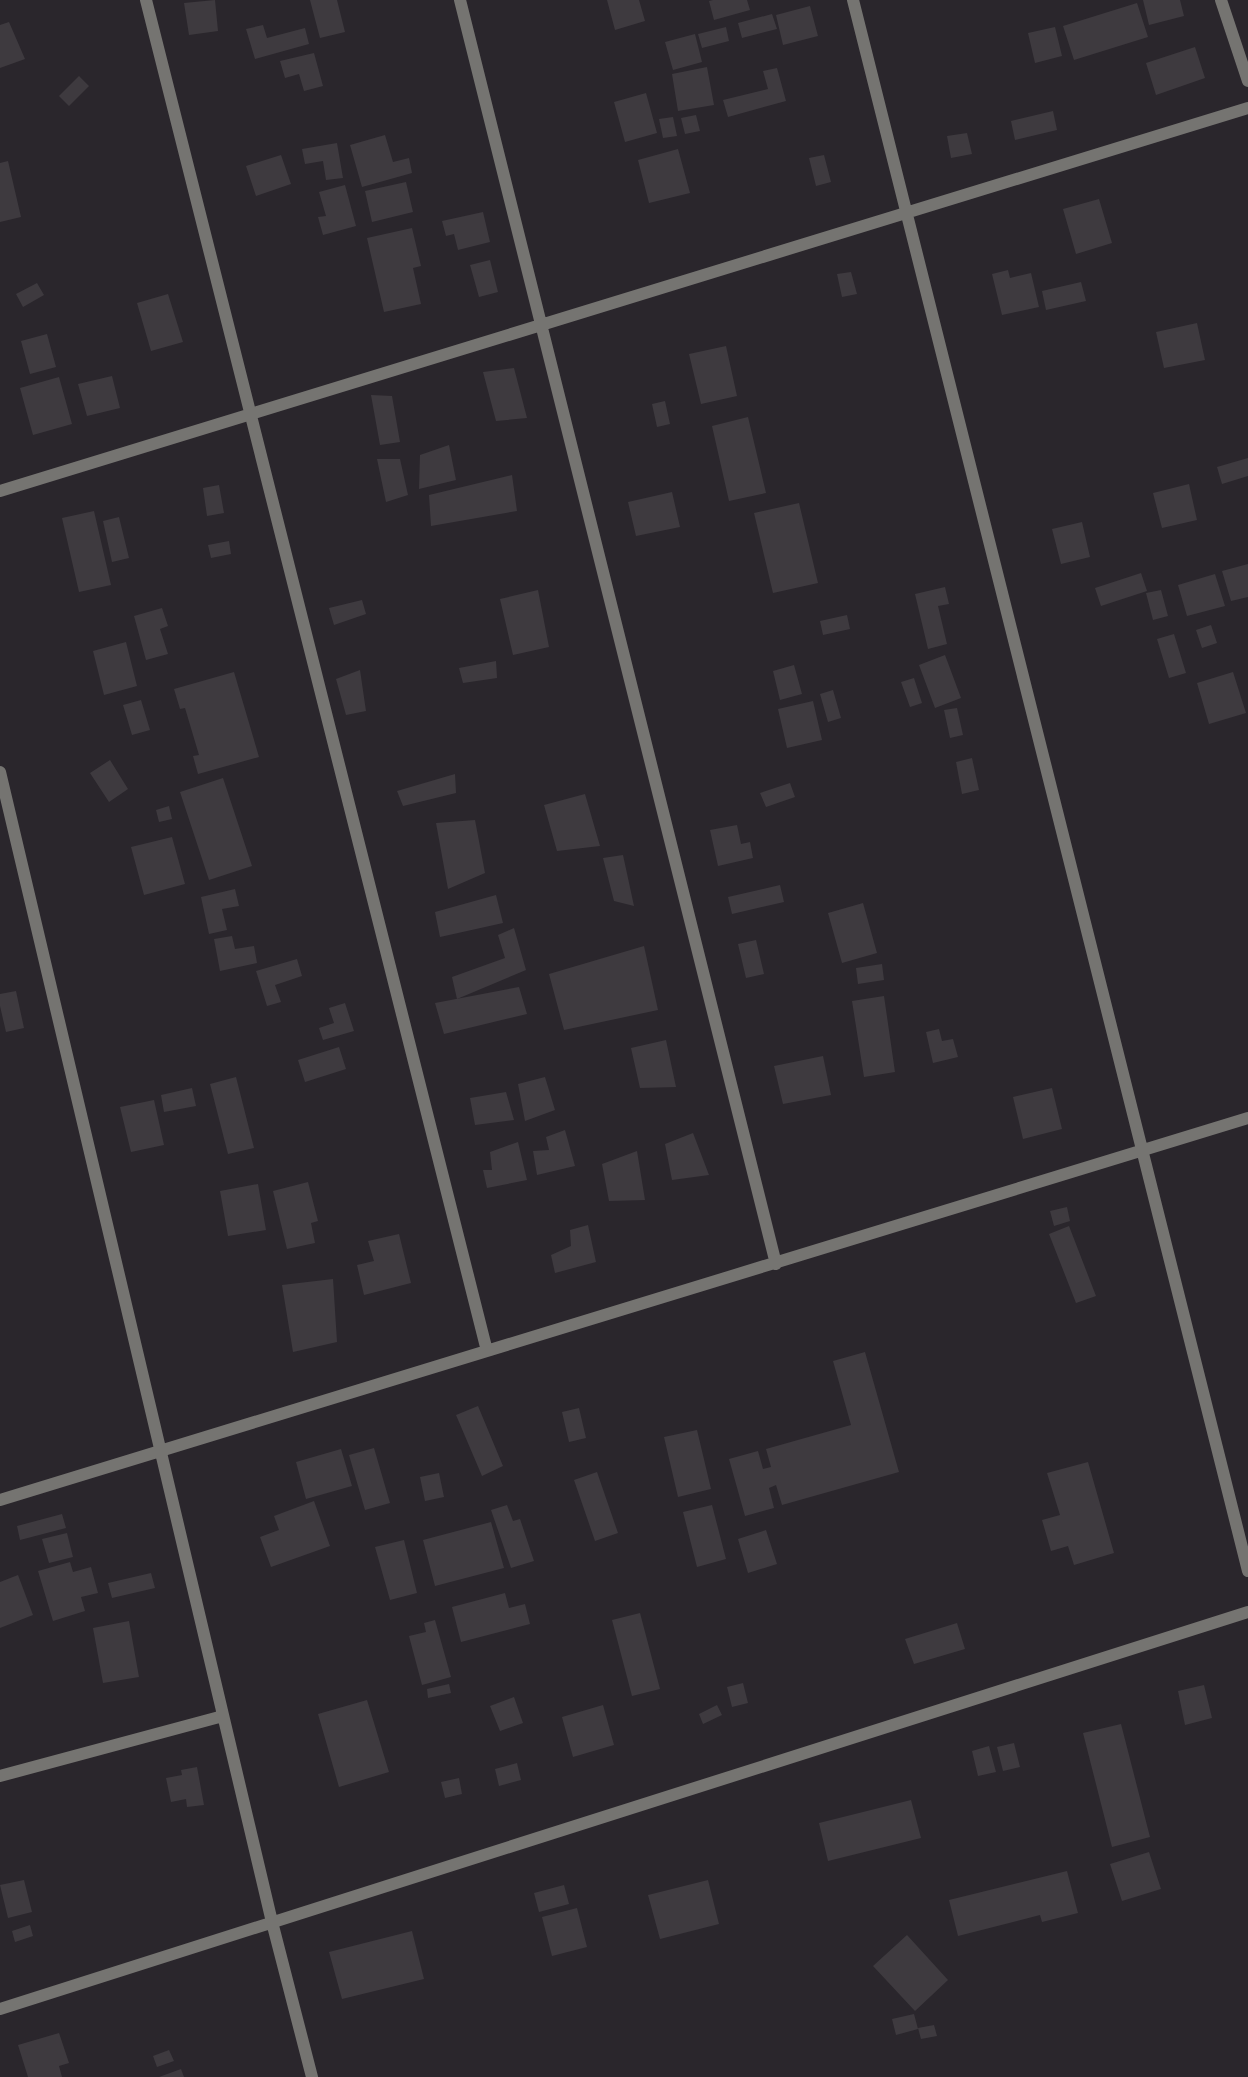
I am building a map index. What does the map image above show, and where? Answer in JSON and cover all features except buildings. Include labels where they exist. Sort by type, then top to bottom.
[{"type":"street","points":[[146,0],[487,1352]]},
{"type":"street","points":[[460,0],[776,1264]]},
{"type":"street","points":[[853,0],[1248,1571]]},
{"type":"street","points":[[1221,0],[1248,81]]},
{"type":"street","points":[[0,491],[1248,108]]},
{"type":"street","points":[[0,772],[272,1922],[312,2077]]},
{"type":"street","points":[[0,1500],[1248,1118]]},
{"type":"street","points":[[0,2009],[1248,1612]]},
{"type":"street","points":[[0,1776],[223,1716]]}]
